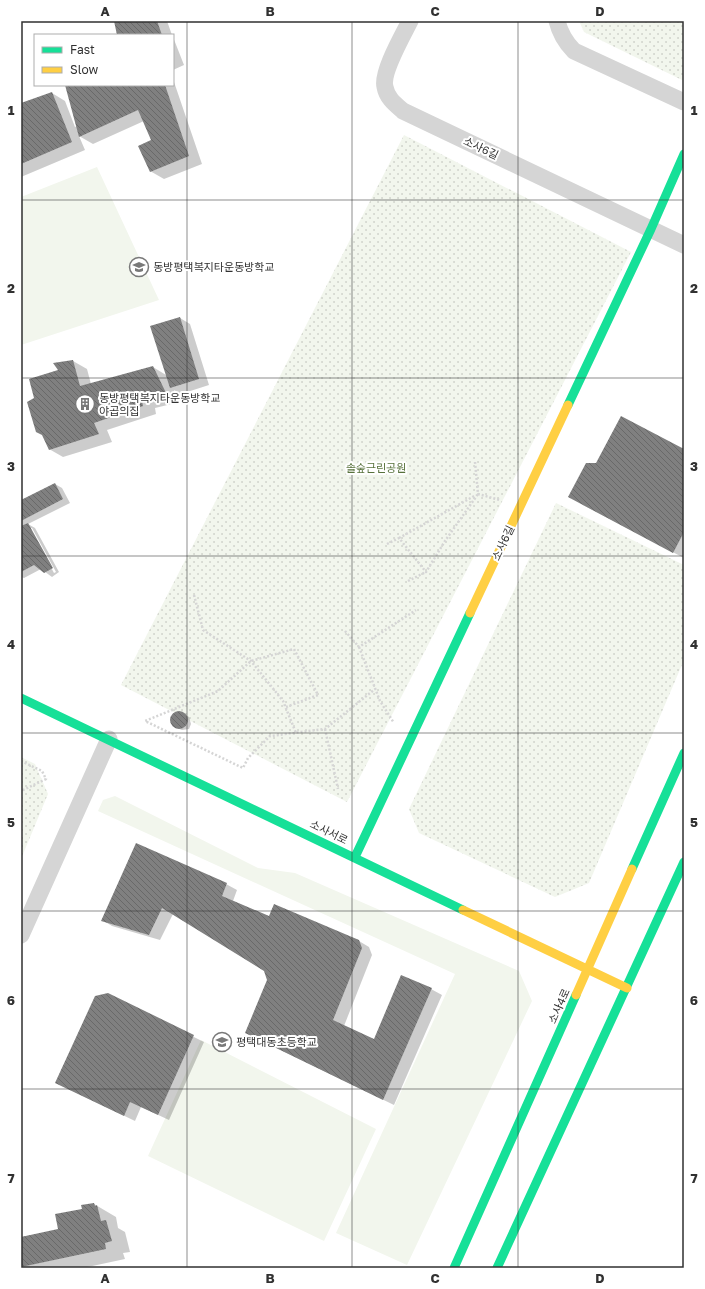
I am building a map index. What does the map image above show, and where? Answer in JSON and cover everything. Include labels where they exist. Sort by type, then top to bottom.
[{"type":"street","name":"소사6길","points":[[410,21],[388,68],[384,86],[391,100],[403,111],[684,245]]},
{"type":"street","points":[[556,21],[559,32],[574,51],[684,102]]},
{"type":"street","points":[[651,228],[684,154]]},
{"type":"street","name":"소사6길","points":[[355,857],[651,228]]},
{"type":"street","name":"소사서로","points":[[21,698],[627,988]]},
{"type":"street","points":[[21,935],[109,739]]},
{"type":"street","name":"소사4로","points":[[454,1268],[684,752]]},
{"type":"street","points":[[496,1268],[627,988],[684,862]]},
{"type":"path","points":[[408,581],[426,572],[444,541],[478,494],[475,462]]},
{"type":"path","points":[[388,544],[478,494],[505,502]]},
{"type":"path","points":[[399,538],[426,572]]},
{"type":"path","points":[[194,595],[203,630],[251,661],[283,701],[296,733]]},
{"type":"path","points":[[359,647],[416,610]]},
{"type":"path","points":[[346,631],[359,647],[380,701],[394,723]]},
{"type":"path","points":[[286,707],[318,695],[294,649],[251,661],[218,691],[145,721],[243,768],[248,758],[270,736],[325,729],[375,688]]},
{"type":"path","points":[[325,729],[338,789]]},
{"type":"path","points":[[21,761],[42,771],[46,779],[21,791]]},
{"type":"green space","points":[[579,21],[684,21],[684,79],[682,80],[584,32]]},
{"type":"green space","name":"솔숲근린공원","points":[[404,135],[631,252],[347,802],[121,685]]},
{"type":"green space","points":[[97,167],[159,300],[21,345],[21,197]]},
{"type":"green space","points":[[556,503],[684,565],[684,660],[589,883],[555,897],[419,833],[409,809]]},
{"type":"green space","points":[[21,757],[35,764],[48,794],[21,859]]},
{"type":"green space","points":[[115,796],[258,868],[295,873],[519,971],[532,1001],[407,1265],[336,1233],[455,974],[98,811],[103,800]]},
{"type":"green space","points":[[201,1040],[376,1129],[324,1241],[148,1156]]},
{"type":"building","points":[[114,21],[157,21],[162,34],[117,34]]},
{"type":"building","points":[[65,86],[165,86],[189,156],[150,172],[138,146],[151,140],[138,110],[79,137]]},
{"type":"building","points":[[52,92],[72,142],[21,164],[21,103]]},
{"type":"building","points":[[180,317],[199,379],[170,388],[150,326]]},
{"type":"building","name":"동방평택복지타운동방학교 야곱의집","points":[[73,360],[80,386],[153,366],[167,395],[142,401],[143,406],[94,423],[99,434],[49,450],[42,435],[36,432],[27,402],[34,398],[29,379],[58,370],[53,363]]},
{"type":"building","points":[[621,416],[684,449],[684,532],[673,553],[568,497],[586,463],[596,463]]},
{"type":"building","points":[[55,483],[63,499],[21,521],[21,500]]},
{"type":"building","points":[[28,523],[53,568],[44,573],[34,565],[21,572],[21,526]]},
{"type":"building","points":[[179,711],[185,714],[188,720],[185,726],[179,729],[173,726],[170,720],[173,714]]},
{"type":"building","points":[[136,843],[227,883],[222,896],[269,916],[274,904],[359,940],[362,948],[333,1020],[374,1039],[401,975],[432,988],[383,1100],[245,1033],[267,980],[264,971],[162,908],[149,935],[101,921]]},
{"type":"building","points":[[108,993],[194,1035],[158,1115],[130,1102],[124,1116],[55,1083],[95,996]]},
{"type":"building","points":[[94,1203],[95,1206],[97,1205],[101,1221],[106,1220],[112,1241],[105,1243],[106,1249],[21,1267],[21,1237],[58,1229],[55,1214],[82,1209],[81,1205]]},
{"type":"traffic: fast","points":[[568,405],[651,229],[684,154]]},
{"type":"traffic: fast","points":[[355,857],[470,613]]},
{"type":"traffic: fast","points":[[21,698],[463,910]]},
{"type":"traffic: fast","points":[[632,869],[684,753]]},
{"type":"traffic: fast","points":[[497,1268],[684,862]]},
{"type":"traffic: fast","points":[[454,1268],[576,995]]},
{"type":"traffic: slow","points":[[470,613],[568,405]]},
{"type":"traffic: slow","points":[[576,995],[632,869]]},
{"type":"traffic: slow","points":[[463,910],[627,988]]},
{"type":"place","name":"동방평택복지타운동방학교","points":[[139,267]]},
{"type":"place","name":"동방평택복지타운동방학교 야곱의집","points":[[85,404]]},
{"type":"place","name":"평택대동초등학교","points":[[222,1042]]}]
